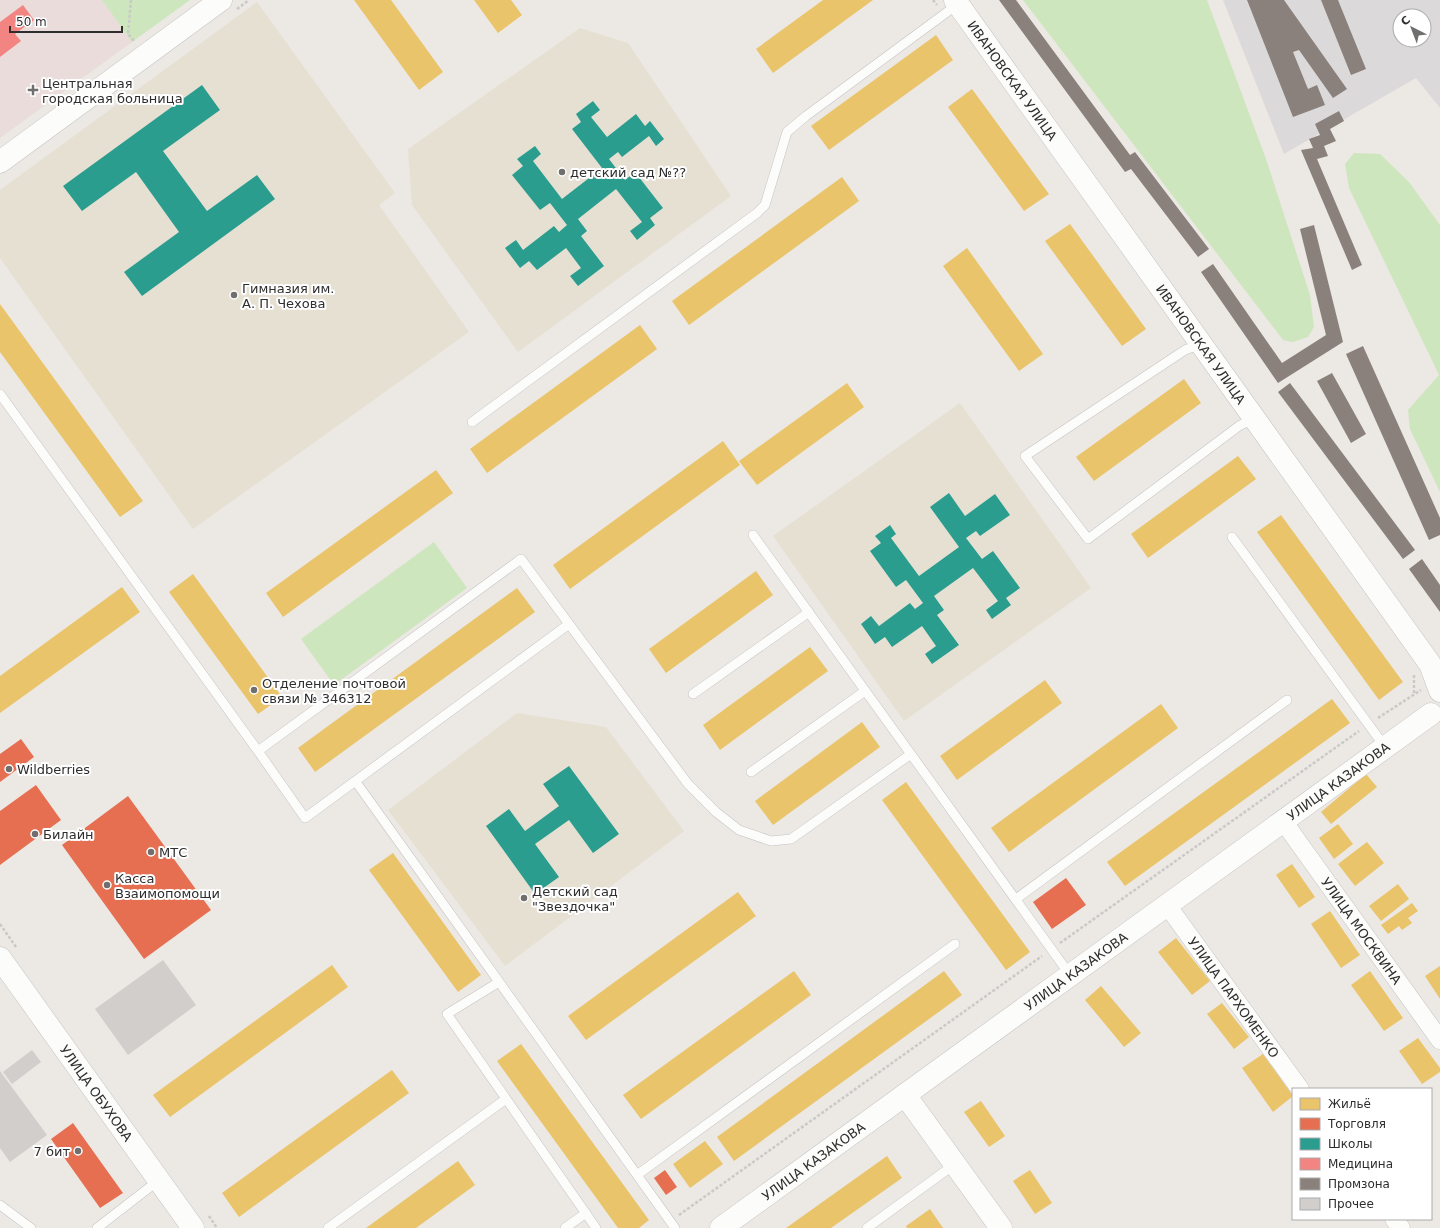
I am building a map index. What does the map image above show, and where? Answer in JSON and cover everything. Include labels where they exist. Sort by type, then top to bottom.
[{"type":"street","points":[[0,162],[221,0]]},
{"type":"street","name":"ИВАНОВСКАЯ УЛИЦА","points":[[957,2],[1430,664],[1440,691],[1436,720]]},
{"type":"street","name":"УЛИЦА КАЗАКОВА","points":[[721,1228],[1385,747],[1436,720]]},
{"type":"street","name":"УЛИЦА МОСКВИНА","points":[[1283,821],[1440,1040]]},
{"type":"street","name":"УЛИЦА ПАРХОМЕНКО","points":[[1167,905],[1299,1088]]},
{"type":"street","name":"УЛИЦА ОБУХОВА","points":[[0,958],[193,1228]]},
{"type":"street","points":[[905,1095],[1001,1228]]},
{"type":"street","points":[[1395,1220],[1401,1228]]},
{"type":"lane","points":[[472,422],[757,213],[765,205],[788,132],[806,116],[957,2]]},
{"type":"lane","points":[[1201,344],[1185,350],[1025,456],[1088,539],[1233,431],[1254,418]]},
{"type":"lane","points":[[0,394],[305,818],[569,624]]},
{"type":"lane","points":[[753,535],[1070,975]]},
{"type":"lane","points":[[1232,537],[1385,747]]},
{"type":"lane","points":[[258,751],[521,559],[688,784],[716,812],[738,830],[771,841],[792,838],[911,754]]},
{"type":"lane","points":[[694,694],[809,612]]},
{"type":"lane","points":[[751,772],[865,690]]},
{"type":"lane","points":[[1016,899],[1287,700]]},
{"type":"lane","points":[[356,782],[675,1228]]},
{"type":"lane","points":[[637,1175],[955,944]]},
{"type":"lane","points":[[499,982],[447,1014],[596,1228]]},
{"type":"lane","points":[[328,1228],[506,1099]]},
{"type":"lane","points":[[872,1227],[955,1164]]},
{"type":"lane","points":[[97,1228],[159,1180]]},
{"type":"lane","points":[[0,1205],[31,1228]]},
{"type":"lane","points":[[565,1228],[586,1213]]},
{"type":"path","points":[[128,34],[131,0]]},
{"type":"shaded area","name":"Центральная городская больница","points":[[0,0],[102,0],[132,42],[0,138]]},
{"type":"shaded area","points":[[1223,0],[1440,0],[1440,108],[1416,78],[1284,154]]},
{"type":"shaded area","name":"Гимназия им. А. П. Чехова","points":[[257,2],[395,193],[379,205],[469,332],[193,529],[0,258],[0,190]]},
{"type":"shaded area","name":"детский сад №??","points":[[580,28],[628,43],[731,196],[518,352],[412,205],[408,149]]},
{"type":"shaded area","points":[[960,403],[1091,588],[904,721],[773,536]]},
{"type":"shaded area","name":"Детский сад \"Звездочка\"","points":[[517,713],[606,727],[684,831],[505,966],[388,810]]},
{"type":"green space","points":[[102,0],[190,0],[132,42]]},
{"type":"green space","points":[[1023,0],[1207,0],[1266,159],[1310,295],[1314,327],[1308,337],[1293,342],[1283,340]]},
{"type":"green space","points":[[1354,153],[1380,154],[1409,182],[1440,225],[1440,492],[1410,429],[1408,410],[1439,375],[1349,188],[1345,164]]},
{"type":"green space","points":[[434,542],[467,588],[334,685],[301,639]]},
{"type":"building: Жильё","points":[[354,0],[391,0],[443,72],[419,90]]},
{"type":"building: Жильё","points":[[474,0],[511,0],[522,15],[498,33]]},
{"type":"building: Жильё","points":[[823,0],[873,0],[773,73],[756,49]]},
{"type":"building: Жильё","points":[[936,35],[953,60],[829,150],[811,126]]},
{"type":"building: Жильё","points":[[972,89],[1049,194],[1024,211],[948,107]]},
{"type":"building: Жильё","points":[[842,177],[859,201],[689,325],[672,301]]},
{"type":"building: Жильё","points":[[1070,224],[1146,329],[1122,346],[1045,241]]},
{"type":"building: Жильё","points":[[967,248],[1043,354],[1019,371],[943,266]]},
{"type":"building: Жильё","points":[[0,304],[143,501],[120,517],[0,352]]},
{"type":"building: Жильё","points":[[640,325],[657,349],[487,473],[470,449]]},
{"type":"building: Жильё","points":[[1184,379],[1201,403],[1094,481],[1076,457]]},
{"type":"building: Жильё","points":[[847,383],[864,407],[757,485],[739,461]]},
{"type":"building: Жильё","points":[[723,441],[740,465],[570,589],[553,565]]},
{"type":"building: Жильё","points":[[1238,456],[1256,479],[1148,558],[1131,534]]},
{"type":"building: Жильё","points":[[436,470],[453,493],[283,617],[266,593]]},
{"type":"building: Жильё","points":[[1281,515],[1403,682],[1379,700],[1257,532]]},
{"type":"building: Жильё","points":[[756,571],[773,595],[666,673],[649,649]]},
{"type":"building: Жильё","points":[[193,574],[282,697],[258,714],[169,592]]},
{"type":"building: Жильё","points":[[122,587],[140,612],[0,713],[0,676]]},
{"type":"building: Жильё","points":[[517,588],[535,612],[315,772],[298,748]]},
{"type":"building: Жильё","points":[[810,647],[828,671],[720,750],[703,725]]},
{"type":"building: Жильё","points":[[1045,680],[1062,703],[957,780],[940,756]]},
{"type":"building: Жильё","points":[[1332,699],[1350,723],[1125,886],[1107,862]]},
{"type":"building: Жильё","points":[[1161,704],[1178,728],[1009,852],[991,828]]},
{"type":"building: Жильё","points":[[862,722],[880,747],[773,825],[755,801]]},
{"type":"building: Жильё","points":[[1366,774],[1377,787],[1331,824],[1321,812]]},
{"type":"building: Жильё","points":[[906,782],[1030,952],[1006,970],[882,800]]},
{"type":"building: Жильё","points":[[1338,824],[1353,844],[1334,859],[1319,838]]},
{"type":"building: Жильё","points":[[1367,842],[1384,863],[1355,886],[1338,864]]},
{"type":"building: Жильё","points":[[393,853],[481,975],[458,992],[369,870]]},
{"type":"building: Жильё","points":[[1292,864],[1315,897],[1299,908],[1276,875]]},
{"type":"building: Жильё","points":[[1398,884],[1409,899],[1381,921],[1369,906]]},
{"type":"building: Жильё","points":[[738,892],[756,916],[586,1040],[568,1016]]},
{"type":"building: Жильё","points":[[1412,903],[1418,911],[1408,918],[1412,923],[1402,930],[1399,926],[1388,934],[1381,925]]},
{"type":"building: Жильё","points":[[1330,911],[1360,955],[1341,968],[1311,924]]},
{"type":"building: Жильё","points":[[1176,938],[1210,981],[1192,995],[1158,952]]},
{"type":"building: Жильё","points":[[332,965],[348,987],[170,1117],[153,1095]]},
{"type":"building: Жильё","points":[[1440,966],[1440,999],[1425,976]]},
{"type":"building: Жильё","points":[[794,971],[811,995],[641,1119],[623,1095]]},
{"type":"building: Жильё","points":[[944,971],[962,995],[734,1161],[717,1137]]},
{"type":"building: Жильё","points":[[1370,971],[1403,1018],[1384,1031],[1351,985]]},
{"type":"building: Жильё","points":[[1101,986],[1141,1033],[1124,1047],[1085,1000]]},
{"type":"building: Жильё","points":[[1222,1003],[1249,1037],[1234,1049],[1207,1014]]},
{"type":"building: Жильё","points":[[1418,1038],[1440,1068],[1440,1072],[1422,1084],[1399,1051]]},
{"type":"building: Жильё","points":[[521,1044],[649,1220],[639,1228],[618,1228],[497,1061]]},
{"type":"building: Жильё","points":[[1263,1054],[1292,1095],[1292,1097],[1273,1112],[1242,1068]]},
{"type":"building: Жильё","points":[[392,1070],[409,1093],[239,1217],[222,1193]]},
{"type":"building: Жильё","points":[[981,1101],[1005,1136],[989,1147],[964,1112]]},
{"type":"building: Жильё","points":[[705,1141],[723,1164],[690,1188],[673,1164]]},
{"type":"building: Жильё","points":[[887,1156],[902,1178],[831,1228],[786,1228]]},
{"type":"building: Жильё","points":[[458,1161],[475,1185],[416,1228],[366,1228]]},
{"type":"building: Жильё","points":[[1030,1170],[1052,1203],[1035,1214],[1013,1181]]},
{"type":"building: Жильё","points":[[930,1209],[943,1228],[907,1228],[906,1226]]},
{"type":"building: Торговля","name":"Wildberries","points":[[21,739],[34,757],[0,782],[0,754]]},
{"type":"building: Торговля","points":[[36,785],[61,820],[0,865],[0,811]]},
{"type":"building: Торговля","points":[[128,796],[211,910],[144,959],[62,845]]},
{"type":"building: Торговля","points":[[1066,878],[1086,905],[1052,929],[1033,902]]},
{"type":"building: Торговля","points":[[73,1123],[123,1193],[100,1208],[51,1139]]},
{"type":"building: Торговля","points":[[665,1170],[677,1187],[666,1195],[654,1178]]},
{"type":"building: Школы","points":[[202,85],[220,110],[163,151],[207,211],[257,175],[275,199],[142,296],[124,272],[179,232],[136,172],[82,211],[63,186]]},
{"type":"building: Школы","points":[[593,101],[600,110],[591,117],[607,137],[636,114],[645,126],[650,121],[664,139],[656,146],[649,136],[622,157],[618,152],[609,159],[625,180],[635,172],[663,208],[650,218],[655,225],[637,240],[630,231],[642,222],[616,189],[578,219],[587,231],[581,236],[604,266],[578,286],[570,276],[581,268],[566,248],[537,270],[529,261],[520,268],[505,248],[516,240],[523,250],[554,226],[559,232],[567,225],[550,203],[540,210],[512,175],[523,166],[517,159],[535,146],[541,154],[533,161],[562,199],[602,168],[572,129],[581,122],[576,114]]},
{"type":"building: Школы","points":[[949,493],[965,516],[995,494],[1010,515],[980,536],[976,531],[966,538],[982,559],[993,551],[1020,588],[1006,598],[1011,605],[992,619],[986,610],[998,601],[973,568],[934,596],[944,610],[937,615],[959,645],[932,664],[925,654],[936,646],[922,626],[892,647],[885,637],[875,644],[861,624],[871,616],[879,626],[910,603],[915,609],[923,603],[906,580],[896,587],[870,551],[881,543],[875,536],[890,525],[896,534],[891,538],[919,576],[959,547],[930,507]]},
{"type":"building: Школы","points":[[569,766],[619,834],[593,853],[569,820],[535,844],[559,877],[535,894],[486,826],[509,809],[525,831],[559,806],[543,784]]},
{"type":"building: Медицина","points":[[23,5],[34,20],[15,34],[21,41],[0,57],[0,22]]},
{"type":"building: Промзона","points":[[999,0],[1016,0],[1130,155],[1135,152],[1209,249],[1198,257],[1131,169],[1125,172]]},
{"type":"building: Промзона","points":[[1247,0],[1284,0],[1347,89],[1333,98],[1299,50],[1293,52],[1308,89],[1317,85],[1325,105],[1293,117]]},
{"type":"building: Промзона","points":[[1321,0],[1338,0],[1366,69],[1351,75]]},
{"type":"building: Промзона","points":[[1339,111],[1344,121],[1330,129],[1336,141],[1324,146],[1328,156],[1317,159],[1362,265],[1352,270],[1301,150],[1313,148],[1309,139],[1320,135],[1315,124]]},
{"type":"building: Промзона","points":[[1314,225],[1343,342],[1278,383],[1201,272],[1213,264],[1282,363],[1326,335],[1300,229]]},
{"type":"building: Промзона","points":[[1363,346],[1440,518],[1440,535],[1429,540],[1346,354]]},
{"type":"building: Промзона","points":[[1332,373],[1366,434],[1351,443],[1317,381]]},
{"type":"building: Промзона","points":[[1290,383],[1415,550],[1403,559],[1278,392]]},
{"type":"building: Промзона","points":[[1422,559],[1440,585],[1440,612],[1409,569]]},
{"type":"building: Прочее","points":[[163,960],[196,1005],[128,1055],[95,1009]]},
{"type":"building: Прочее","points":[[32,1050],[41,1062],[12,1084],[3,1072]]},
{"type":"building: Прочее","points":[[0,1071],[47,1135],[10,1162],[0,1148]]},
{"type":"place","name":"Центральная городская больница","points":[[33,90]]},
{"type":"place","name":"детский сад №??","points":[[562,172]]},
{"type":"place","name":"Гимназия им. А. П. Чехова","points":[[234,295]]},
{"type":"place","name":"Отделение почтовой связи № 346312","points":[[254,690]]},
{"type":"place","name":"Wildberries","points":[[9,769]]},
{"type":"place","name":"Билайн","points":[[35,834]]},
{"type":"place","name":"МТС","points":[[151,852]]},
{"type":"place","name":"Касса Взаимопомощи","points":[[107,885]]},
{"type":"place","name":"Детский сад \"Звездочка\"","points":[[524,898]]},
{"type":"place","name":"7 бит","points":[[78,1151]]}]
